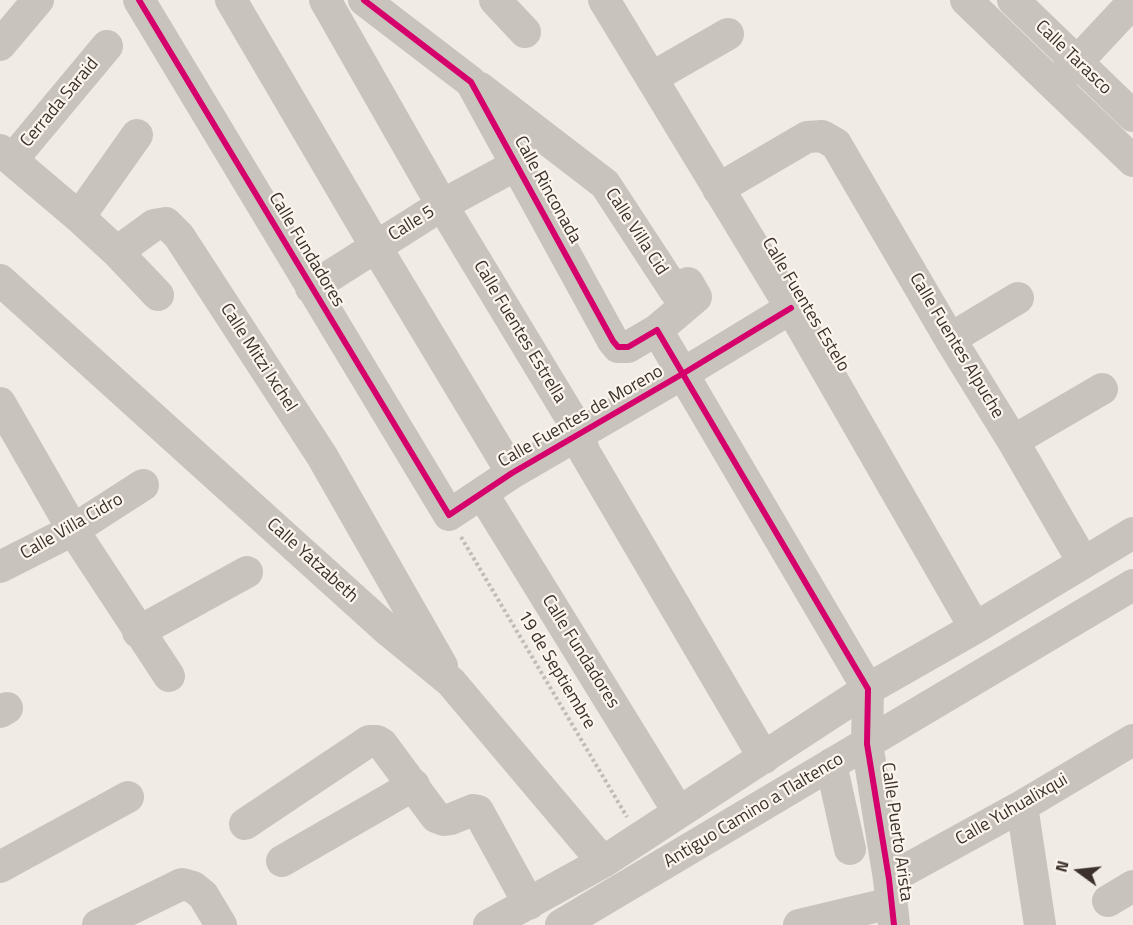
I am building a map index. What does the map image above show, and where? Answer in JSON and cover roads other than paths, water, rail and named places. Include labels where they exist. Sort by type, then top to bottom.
[{"type":"street","points":[[0,45],[38,0]]},
{"type":"street","name":"Calle Fundadores","points":[[138,0],[449,515]]},
{"type":"street","points":[[231,0],[512,473]]},
{"type":"street","name":"Calle Fuentes Estrella","points":[[325,0],[442,205],[571,418],[577,436],[764,758]]},
{"type":"street","name":"Calle Rinconada","points":[[364,0],[471,82],[618,347],[628,347],[657,330]]},
{"type":"street","points":[[495,0],[525,32]]},
{"type":"street","name":"Calle Fuentes Estelo","points":[[604,0],[653,77],[790,308],[975,628]]},
{"type":"street","points":[[966,0],[1133,161]]},
{"type":"street","name":"Calle Tarasco","points":[[1012,0],[1133,116]]},
{"type":"street","points":[[1054,85],[1133,2]]},
{"type":"street","points":[[653,77],[728,34]]},
{"type":"street","name":"Cerrada Saraid","points":[[6,155],[107,46]]},
{"type":"street","name":"Calle Villa Cid","points":[[471,82],[605,184],[675,291],[688,283],[696,297],[657,330]]},
{"type":"street","points":[[79,217],[137,135]]},
{"type":"street","name":"Calle Fuentes Alpuche","points":[[718,189],[807,137],[822,136],[836,144],[1083,562]]},
{"type":"street","points":[[6,155],[79,217],[158,295]]},
{"type":"street","name":"Calle 5","points":[[311,288],[442,205],[516,165]]},
{"type":"street","name":"Calle Mitzi Ixchel","points":[[117,252],[154,225],[166,223],[179,236],[322,456],[451,682]]},
{"type":"street","name":"Calle Yatzabeth","points":[[0,280],[390,633],[451,682],[603,862]]},
{"type":"street","points":[[951,339],[1018,298]]},
{"type":"street","name":"Calle Fuentes de Moreno","points":[[449,515],[512,473],[684,374],[790,308]]},
{"type":"street","points":[[657,330],[868,689],[867,744]]},
{"type":"street","points":[[1013,441],[1102,389]]},
{"type":"street","points":[[0,403],[73,530],[169,676]]},
{"type":"street","name":"Calle Villa Cidro","points":[[0,567],[73,530],[143,485]]},
{"type":"street","name":"Calle Fundadores","points":[[482,493],[678,811]]},
{"type":"street","points":[[489,925],[603,862],[868,689],[1133,533]]},
{"type":"street","points":[[138,632],[247,572]]},
{"type":"street","name":"Antiguo Camino a Tlaltenco","points":[[561,925],[1133,585]]},
{"type":"street","name":"Calle Yuhualixqui","points":[[799,925],[891,902],[1022,806],[1133,740]]},
{"type":"street","points":[[245,824],[369,741],[376,741],[382,744],[436,817],[444,820],[451,819],[472,810],[478,811],[529,904]]},
{"type":"street","name":"Calle Puerto Arista","points":[[867,744],[891,902]]},
{"type":"street","points":[[831,764],[850,849]]},
{"type":"street","points":[[282,861],[414,785]]},
{"type":"street","points":[[2,861],[128,797]]},
{"type":"street","points":[[1022,806],[1040,925]]},
{"type":"street","points":[[98,925],[182,884],[203,895],[221,925]]}]
